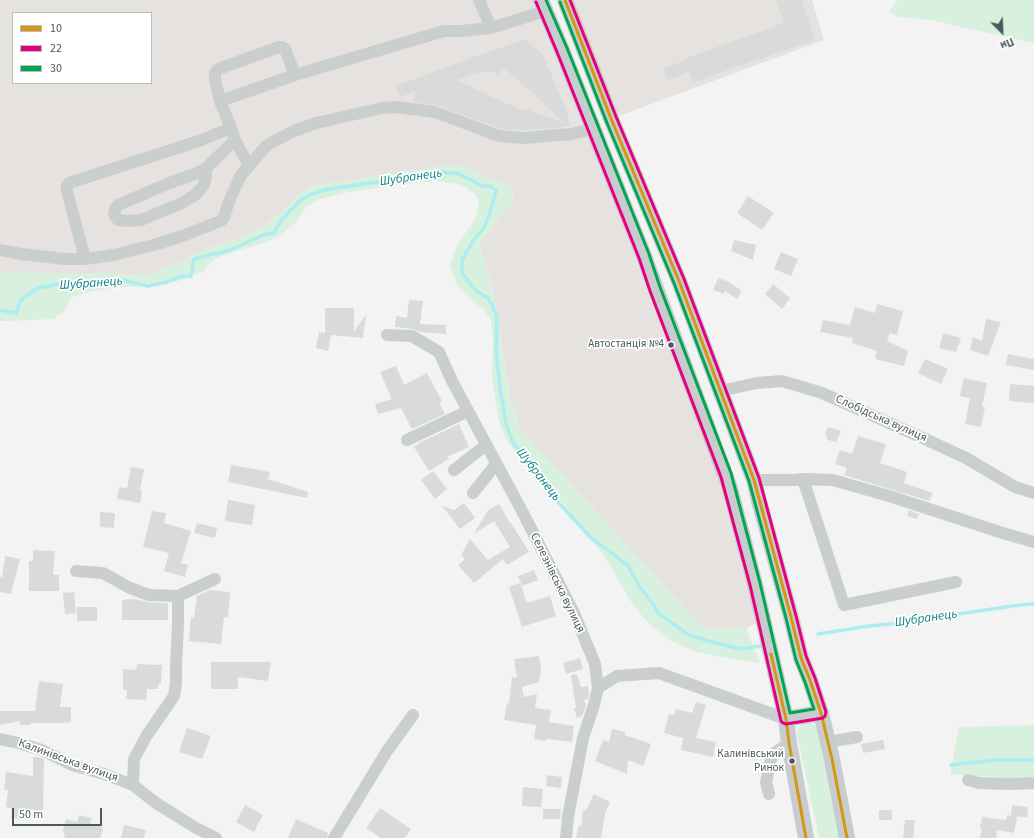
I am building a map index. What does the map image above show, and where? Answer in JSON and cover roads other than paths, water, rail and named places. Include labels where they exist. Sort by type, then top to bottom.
[{"type":"main road","points":[[565,0],[612,121],[679,281],[754,480],[801,658],[821,713],[846,838]]},
{"type":"main road","points":[[543,6],[644,256],[730,488],[775,668],[786,719],[806,838]]},
{"type":"main road","points":[[730,488],[754,480]]},
{"type":"main road","points":[[786,719],[821,713]]},
{"type":"street","points":[[479,0],[491,28]]},
{"type":"street","points":[[220,100],[295,75],[444,31],[491,28],[543,6]]},
{"type":"street","points":[[249,166],[233,134],[220,100],[215,80],[217,70],[282,47],[285,49],[295,75]]},
{"type":"street","points":[[0,250],[20,254],[65,259],[85,259],[114,255],[185,235],[218,222],[224,217],[229,201],[241,175],[267,145],[294,131],[316,123],[382,108],[396,107],[434,112],[484,131],[506,137],[524,138],[554,136],[593,129]]},
{"type":"street","points":[[206,168],[204,185],[195,194],[182,203],[141,220],[118,220],[114,214],[118,205],[206,168],[233,134]]},
{"type":"street","points":[[85,259],[67,191],[67,186],[69,183],[199,141],[233,134]]},
{"type":"street","name":"Селезнівська вулиця","points":[[387,335],[412,336],[439,352],[452,381],[522,511],[574,613],[595,664],[598,688]]},
{"type":"street","name":"Слобідська вулиця","points":[[720,391],[757,383],[782,381],[822,393],[966,458],[1015,486],[1034,493]]},
{"type":"street","points":[[408,440],[468,411]]},
{"type":"street","points":[[454,470],[486,445]]},
{"type":"street","points":[[472,493],[496,464]]},
{"type":"street","points":[[803,479],[844,605],[956,582]]},
{"type":"street","points":[[754,480],[833,480],[889,496],[1034,542]]},
{"type":"street","points":[[76,571],[103,573],[130,588],[149,595],[178,596],[216,579]]},
{"type":"street","points":[[134,785],[134,759],[147,735],[174,696],[176,684],[178,596]]},
{"type":"street","points":[[566,838],[568,817],[583,738],[598,688],[617,676],[659,673],[786,719]]},
{"type":"street","points":[[334,838],[387,751],[413,715]]},
{"type":"street","points":[[828,742],[858,737]]},
{"type":"street","name":"Калинівська вулиця","points":[[0,739],[19,742],[42,750],[72,765],[104,774],[134,785],[156,803],[196,828],[216,838]]},
{"type":"street","points":[[769,794],[766,782],[772,755],[789,743]]},
{"type":"street","points":[[968,780],[979,783],[1034,783]]},
{"type":"waterway","name":"Шубранець","points":[[0,310],[16,313],[21,300],[37,288],[60,284],[89,284],[122,280],[148,286],[167,282],[179,277],[191,276],[194,259],[230,250],[263,235],[274,233],[282,219],[300,201],[311,194],[329,189],[406,179],[428,173],[443,172],[459,174],[482,186],[491,186],[496,191],[491,209],[485,226],[473,241],[462,260],[462,273],[475,290],[488,298],[496,313],[496,351],[500,387],[506,424],[513,443],[533,466],[550,493],[592,539],[628,566],[639,586],[658,613],[689,635],[741,649],[760,646]]},
{"type":"waterway","name":"Шубранець","points":[[818,634],[1034,604]]},
{"type":"waterway","points":[[951,765],[996,760],[1034,760]]},
{"type":"place","name":"Автостанція №4","points":[[671,345]]},
{"type":"place","name":"Калинівський Ринок","points":[[792,761]]}]
